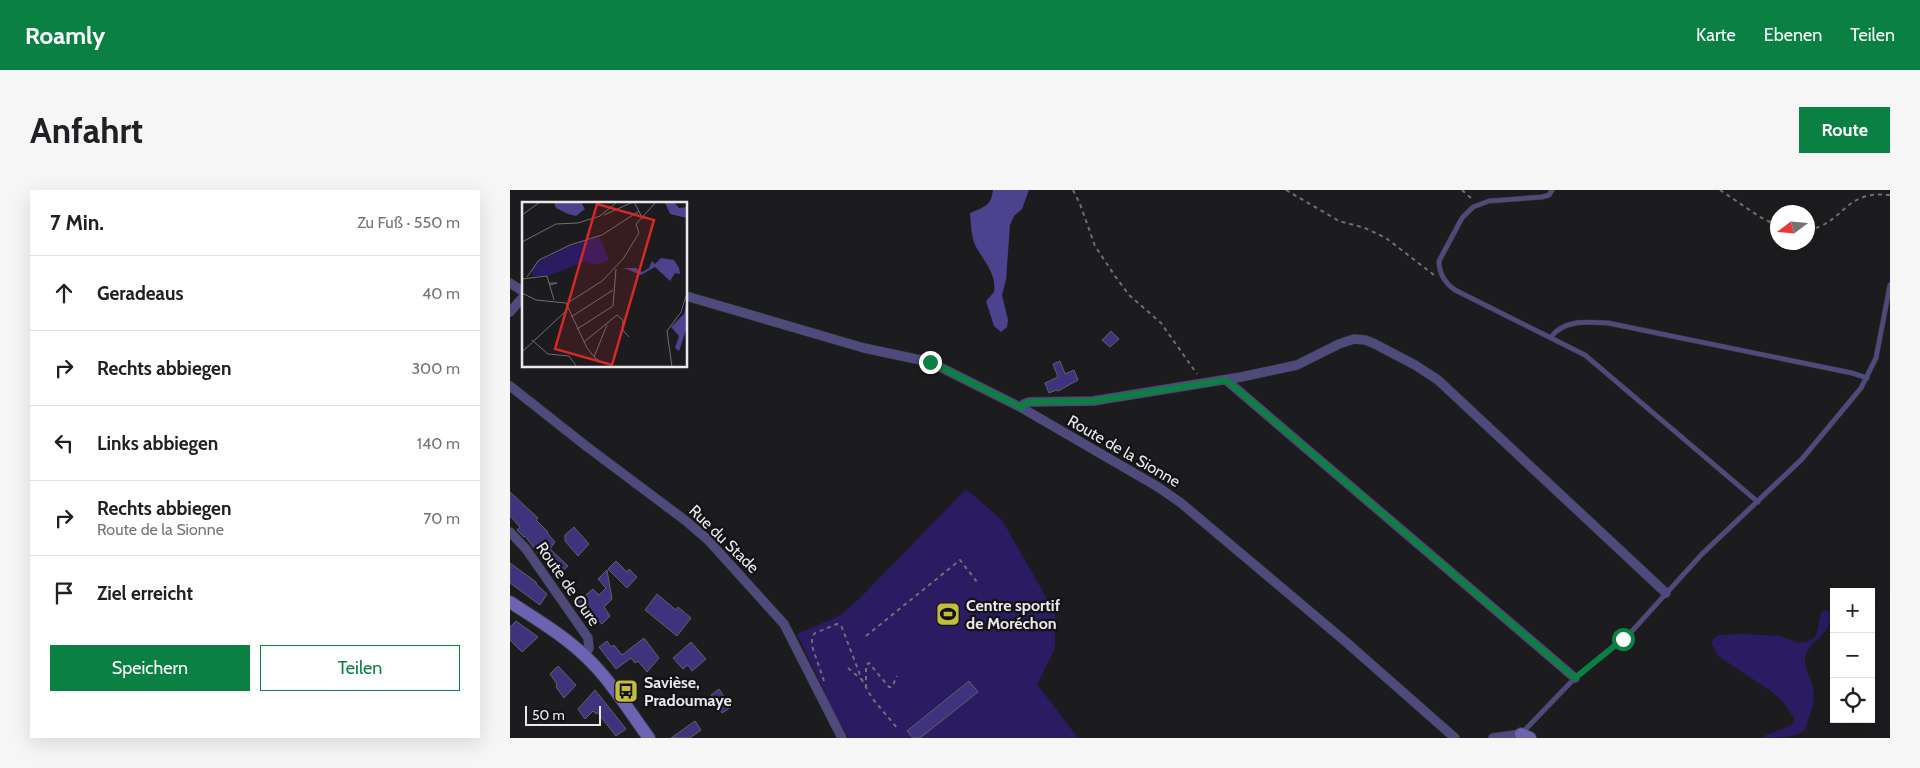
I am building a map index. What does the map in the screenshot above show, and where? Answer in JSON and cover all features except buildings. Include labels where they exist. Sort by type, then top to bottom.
[{"type":"street","points":[[510,283],[522,292]]},
{"type":"street","points":[[510,312],[522,297]]},
{"type":"street","name":"Route de la Sionne","points":[[688,297],[864,348],[930,362],[1022,408],[1158,487],[1182,503],[1346,642],[1455,738]]},
{"type":"street","points":[[1022,408],[1023,405],[1029,402],[1093,401],[1226,380],[1297,365],[1339,344],[1352,340],[1365,340],[1415,364],[1438,380],[1666,593]]},
{"type":"street","points":[[1226,380],[1575,678]]},
{"type":"street","name":"Rue du Stade","points":[[510,386],[708,540],[784,624],[842,738]]},
{"type":"street","name":"Route de Oure","points":[[510,532],[526,549],[588,638],[589,648],[585,656]]},
{"type":"street","points":[[510,602],[547,626],[585,656],[603,675],[650,738]]},
{"type":"street","points":[[1493,738],[1526,736]]},
{"type":"lane","points":[[1552,190],[1549,195],[1542,197],[1493,201],[1476,205],[1468,210],[1440,258],[1439,266],[1445,280],[1455,290],[1584,355],[1758,502]]},
{"type":"lane","points":[[1526,736],[1575,678],[1623,639],[1702,554],[1802,459],[1861,388],[1876,358],[1890,285]]},
{"type":"lane","points":[[1551,337],[1557,330],[1574,323],[1608,323],[1852,373],[1867,378]]},
{"type":"path","points":[[1073,190],[1096,246],[1115,276],[1129,295],[1161,323],[1203,383]]},
{"type":"path","points":[[1286,190],[1339,221],[1365,228],[1386,238],[1442,281],[1445,280]]},
{"type":"path","points":[[1462,190],[1468,194],[1476,205]]},
{"type":"path","points":[[1720,190],[1770,222]]},
{"type":"path","points":[[1815,227],[1826,223],[1861,195],[1871,193],[1890,195]]},
{"type":"path","points":[[866,636],[960,560],[977,582]]},
{"type":"path","points":[[824,683],[822,670],[812,646],[812,637],[814,633],[834,624],[841,625],[849,650],[866,688],[898,729]]},
{"type":"path","points":[[866,688],[866,665],[868,663],[889,687],[892,687],[897,676]]},
{"type":"path","points":[[848,668],[862,680]]},
{"type":"shaded area","points":[[993,190],[1029,190],[1022,209],[1014,216],[1010,225],[1006,280],[1002,295],[1008,320],[1007,327],[1001,332],[994,326],[986,301],[994,292],[993,279],[989,267],[975,245],[970,213],[989,203]]},
{"type":"shaded area","name":"Centre sportif de Moréchon","points":[[966,489],[1002,520],[1055,613],[1055,648],[1037,684],[1078,738],[849,738],[837,718],[797,634],[841,615],[863,595]]},
{"type":"shaded area","points":[[1825,610],[1829,612],[1830,619],[1826,630],[1809,648],[1806,654],[1805,664],[1813,687],[1814,697],[1805,730],[1791,736],[1763,738],[1766,735],[1790,726],[1794,722],[1794,718],[1784,703],[1771,691],[1717,655],[1712,644],[1713,639],[1719,635],[1742,634],[1780,636],[1799,643],[1807,642],[1814,638],[1817,633],[1821,612]]},
{"type":"place","name":"Centre sportif de Moréchon","points":[[948,614]]},
{"type":"place","name":"Savièse, Pradoumaye","points":[[626,691]]},
{"type":"route","points":[[930,362],[1022,408],[1023,405],[1029,402],[1093,401],[1226,380],[1575,678],[1623,639]]}]
